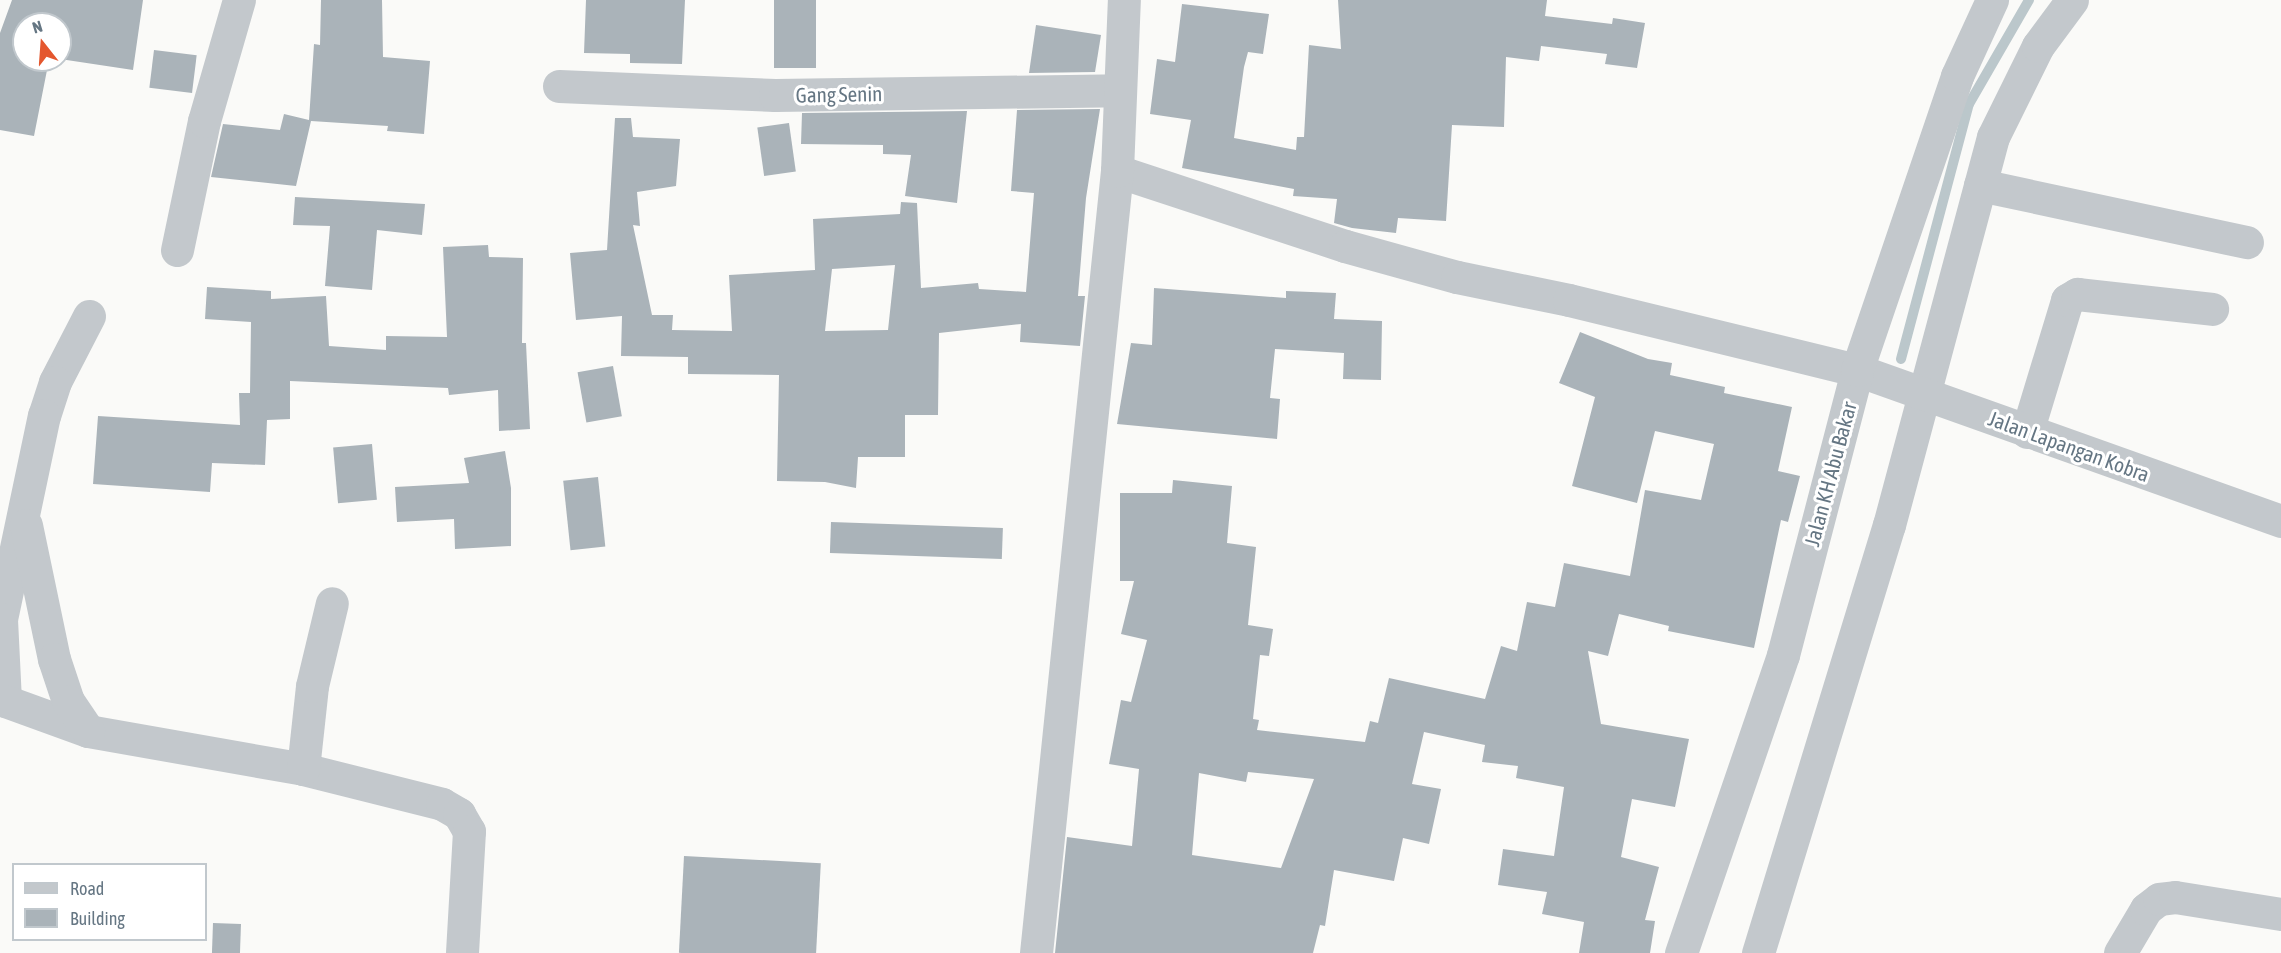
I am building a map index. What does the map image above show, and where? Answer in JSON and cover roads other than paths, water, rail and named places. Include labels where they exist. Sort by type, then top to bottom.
[{"type":"street","points":[[177,250],[204,121],[238,0]]},
{"type":"street","points":[[1036,953],[1117,171],[1124,0]]},
{"type":"street","name":"Jalan KH Abu Bakar","points":[[1682,953],[1783,655],[1857,370],[1957,76],[1992,0]]},
{"type":"street","points":[[1758,953],[1889,525],[1993,137],[2038,46],[2072,0]]},
{"type":"street","name":"Gang Senin","points":[[558,86],[775,95],[1120,90]]},
{"type":"street","name":"Jalan Lapangan Kobra","points":[[1117,171],[1344,246],[1457,277],[1569,300],[1857,370],[2281,521]]},
{"type":"street","points":[[1980,185],[2247,242]]},
{"type":"street","points":[[2027,432],[2067,300],[2077,294],[2212,309]]},
{"type":"street","points":[[89,316],[56,382],[44,415],[1,619],[3,701],[88,731],[303,770],[442,804],[459,814],[469,831],[462,953]]},
{"type":"street","points":[[23,513],[54,659],[68,701],[88,731]]},
{"type":"street","points":[[303,770],[312,686],[332,603]]},
{"type":"street","points":[[2120,953],[2146,909],[2159,899],[2175,897],[2281,914]]},
{"type":"waterway","points":[[1901,359],[1969,104],[2029,0]]}]
